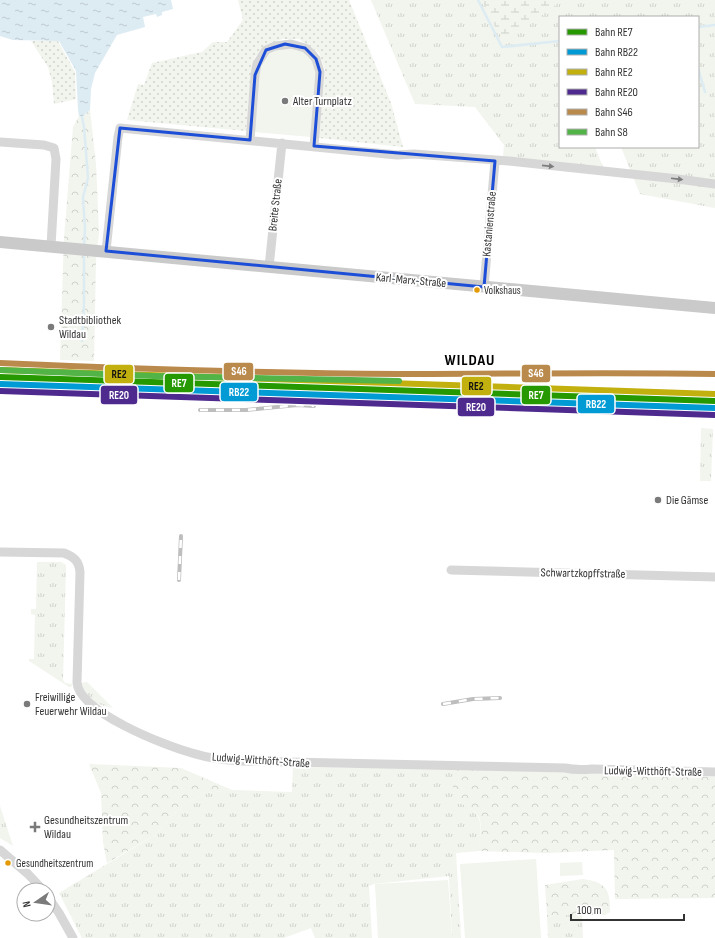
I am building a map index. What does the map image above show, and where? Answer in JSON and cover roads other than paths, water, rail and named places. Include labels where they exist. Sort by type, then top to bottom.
[{"type":"main road","name":"Karl-Marx-Straße","points":[[0,242],[715,308]]},
{"type":"street","points":[[250,140],[257,64],[266,50],[275,46],[291,44],[305,48],[311,53],[316,58],[320,72],[314,146]]},
{"type":"street","points":[[103,251],[120,128],[397,155],[414,154],[495,161],[715,184]]},
{"type":"street","points":[[0,142],[44,145],[54,148],[56,159],[56,247]]},
{"type":"street","name":"Breite Straße","points":[[269,267],[282,143]]},
{"type":"street","name":"Kastanienstraße","points":[[484,286],[495,161]]},
{"type":"street","name":"Ludwig-Witthöft-Straße","points":[[0,552],[64,553],[72,556],[80,565],[77,682],[79,692],[99,711],[126,727],[191,753],[213,758],[240,761],[564,768],[572,770],[592,769],[715,772]]},
{"type":"street","name":"Schwartzkopffstraße","points":[[451,570],[715,577]]},
{"type":"street","points":[[0,850],[35,882]]},
{"type":"street","points":[[56,909],[73,938]]},
{"type":"water","points":[[0,0],[171,0],[173,9],[162,12],[162,15],[157,17],[156,14],[143,17],[145,27],[117,35],[95,73],[91,89],[90,110],[82,117],[79,116],[78,110],[76,71],[59,41],[13,40],[0,36]]},
{"type":"waterway","points":[[478,0],[502,47],[559,41]]},
{"type":"waterway","points":[[699,27],[715,25]]},
{"type":"waterway","points":[[699,71],[705,92]]},
{"type":"waterway","points":[[82,117],[88,178],[83,197],[85,229],[84,247]]},
{"type":"waterway","points":[[82,341],[84,254]]},
{"type":"railway","points":[[200,410],[246,410],[297,405],[314,406]]},
{"type":"railway","points":[[179,580],[181,536]]},
{"type":"railway","points":[[443,704],[473,699],[500,698]]},
{"type":"rail line","name":"S46","points":[[0,363],[200,370],[399,374],[715,374]]},
{"type":"rail line","name":"RE2","points":[[0,370],[715,394]]},
{"type":"rail line","name":"S8","points":[[0,370],[154,376],[399,381]]},
{"type":"rail line","name":"RE7","points":[[0,377],[715,401]]},
{"type":"rail line","name":"RB22","points":[[0,384],[715,408]]},
{"type":"rail line","name":"RE20","points":[[0,391],[715,415]]},
{"type":"place","name":"Alter Turnplatz","points":[[285,101]]},
{"type":"place","name":"Volkshaus","points":[[477,290]]},
{"type":"place","name":"Stadtbibliothek Wildau","points":[[51,327]]},
{"type":"place","name":"Die Gämse","points":[[658,500]]},
{"type":"place","name":"Freiwillige Feuerwehr Wildau","points":[[27,704]]},
{"type":"place","name":"Gesundheitszentrum Wildau","points":[[35,827]]},
{"type":"place","name":"Gesundheitszentrum","points":[[8,863]]},
{"type":"district","name":"WILDAU","points":[[470,359]]}]
